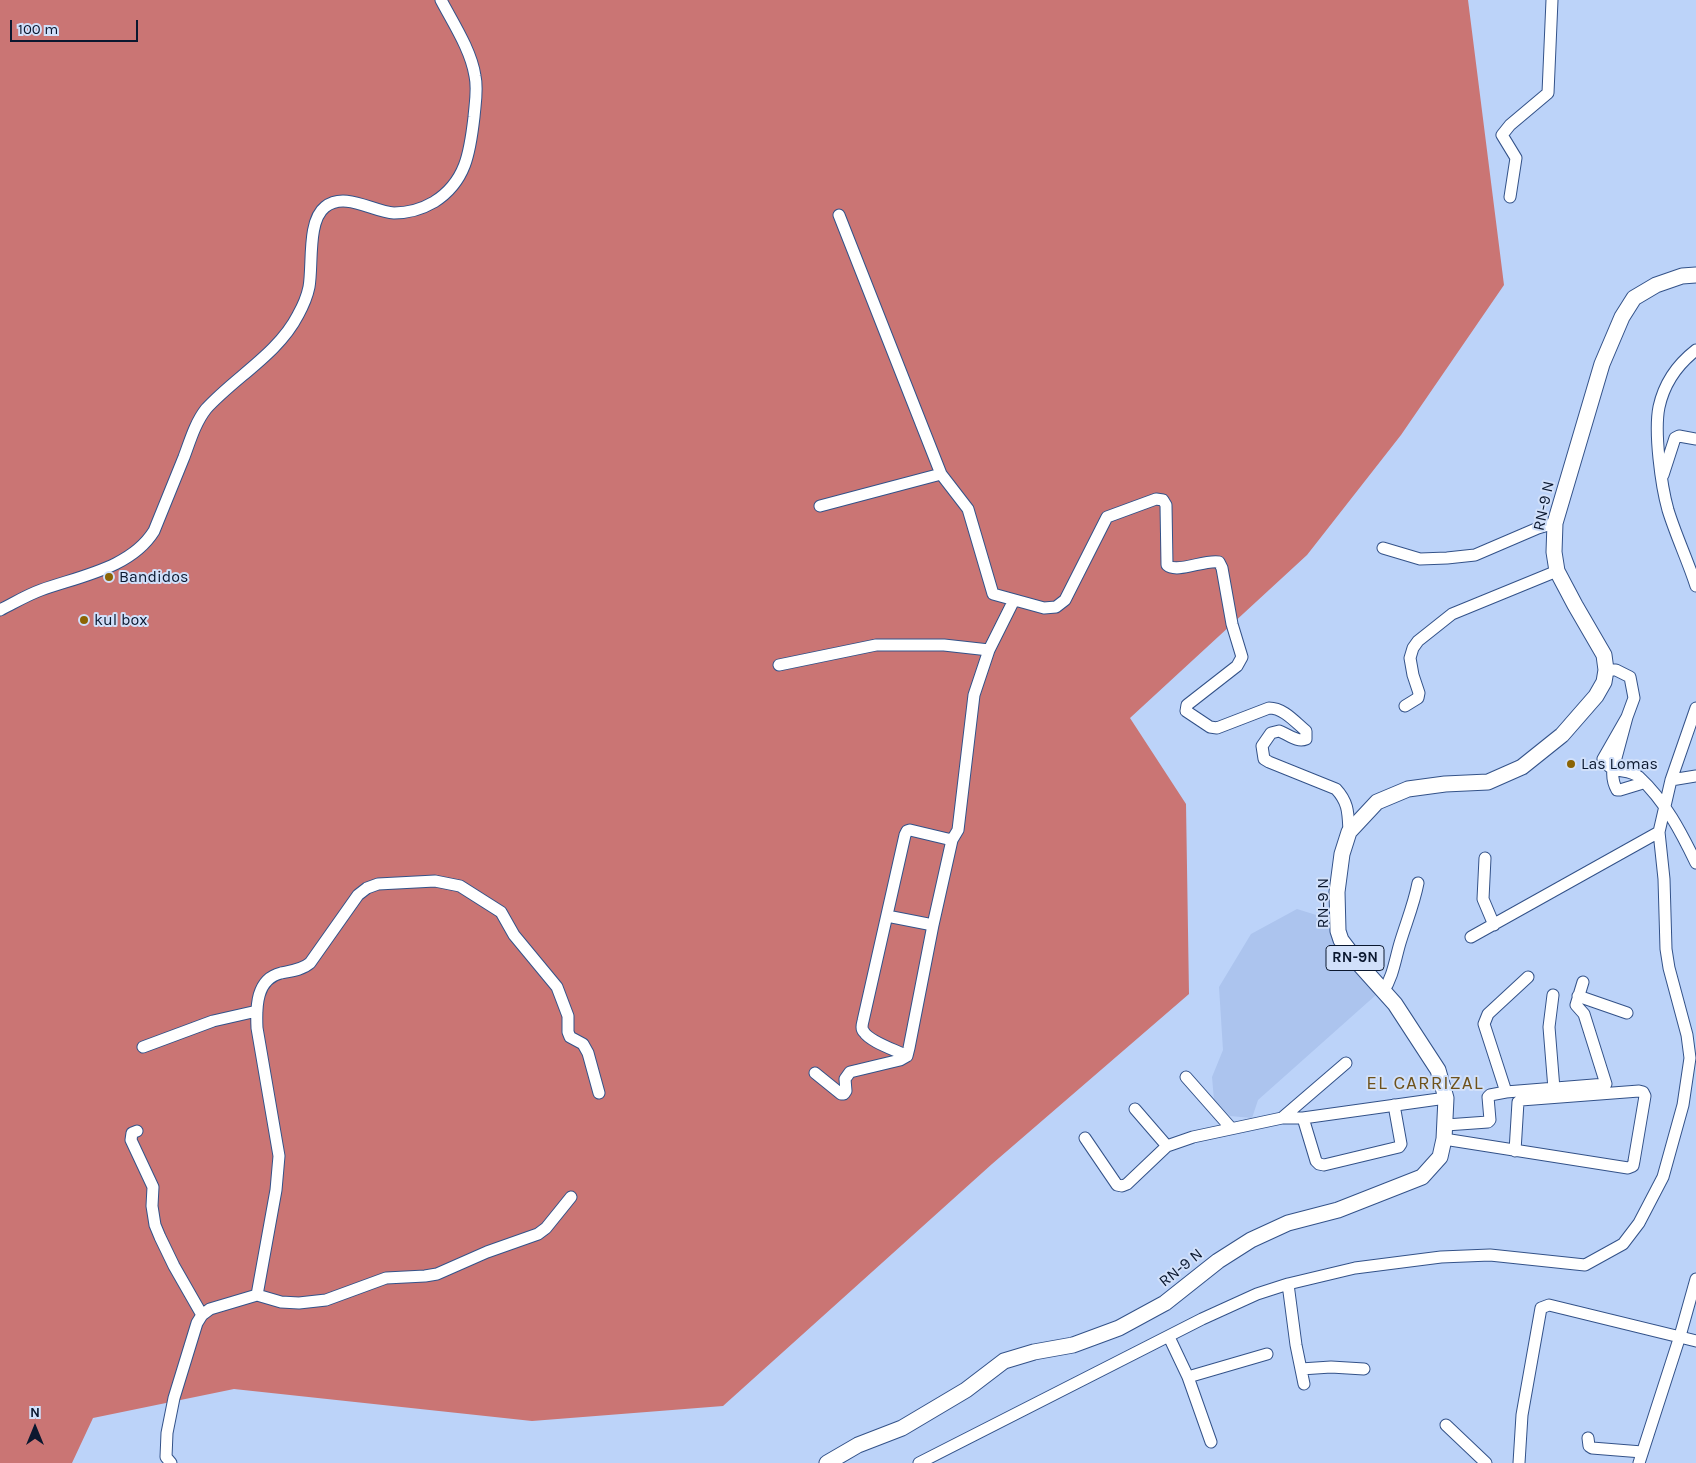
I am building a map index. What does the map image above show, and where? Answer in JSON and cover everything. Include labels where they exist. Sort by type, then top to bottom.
[{"type":"main road","name":"RN-9 N","points":[[827,1463],[858,1445],[902,1428],[966,1390],[1004,1361],[1034,1352],[1073,1345],[1119,1328],[1166,1303],[1218,1261],[1251,1240],[1288,1223],[1338,1210],[1422,1177],[1440,1157],[1445,1132],[1446,1098],[1438,1070],[1395,1004],[1360,965],[1341,940],[1338,931],[1337,892],[1342,854],[1349,832],[1377,802],[1408,789],[1445,784],[1488,782],[1522,767],[1562,735],[1604,682],[1606,670],[1604,655],[1557,571],[1554,552],[1555,523],[1602,364],[1622,316],[1634,298],[1656,285],[1682,276],[1696,275]]},
{"type":"street","points":[[0,610],[38,590],[111,565],[139,550],[147,543],[154,531],[195,427],[206,410],[284,337],[298,317],[305,302],[309,285],[314,226],[318,215],[325,206],[336,202],[345,202],[393,213],[408,212],[426,206],[445,195],[458,180],[466,163],[472,133],[476,77],[471,59],[442,0]]},
{"type":"street","points":[[1510,197],[1516,158],[1502,135],[1510,125],[1548,93],[1552,0]]},
{"type":"street","points":[[839,215],[941,474],[968,509],[994,594],[1044,608],[1056,607],[1065,600],[1107,517],[1156,499],[1163,500],[1166,505],[1167,566],[1174,569],[1212,560],[1219,562],[1222,568],[1232,624],[1242,657],[1237,666],[1187,705],[1186,711],[1210,727],[1217,728],[1269,708],[1276,708],[1282,711],[1306,731],[1306,739],[1302,741],[1296,740],[1279,731],[1271,733],[1262,746],[1264,759],[1336,789],[1343,797],[1347,807],[1349,832]]},
{"type":"street","points":[[1696,350],[1674,372],[1659,407],[1659,450],[1668,510],[1696,586]]},
{"type":"street","points":[[1662,480],[1675,438],[1678,436],[1696,439]]},
{"type":"street","points":[[820,506],[941,474]]},
{"type":"street","points":[[1384,548],[1420,558],[1476,555],[1538,528],[1555,523]]},
{"type":"street","points":[[1405,706],[1418,698],[1419,693],[1410,658],[1413,648],[1418,642],[1452,614],[1488,601],[1557,571]]},
{"type":"street","points":[[815,1073],[841,1094],[844,1094],[846,1091],[845,1079],[850,1072],[900,1060],[907,1056],[952,840],[958,830],[974,695],[988,650],[1014,600]]},
{"type":"street","points":[[780,664],[876,645],[944,645],[988,650]]},
{"type":"street","points":[[1606,670],[1616,670],[1630,677],[1634,698],[1627,717],[1612,777],[1617,790],[1643,783]]},
{"type":"street","points":[[919,1463],[1202,1319],[1258,1294],[1288,1284],[1355,1268],[1441,1257],[1490,1255],[1585,1265],[1623,1244],[1639,1223],[1663,1177],[1684,1105],[1690,1058],[1687,1035],[1669,968],[1666,949],[1664,879],[1659,832],[1671,780],[1695,714]]},
{"type":"street","points":[[1613,770],[1638,776],[1664,806],[1676,824],[1696,863]]},
{"type":"street","points":[[1671,780],[1696,776]]},
{"type":"street","points":[[907,1056],[869,1038],[864,1033],[862,1027],[907,831],[910,830],[952,840]]},
{"type":"street","points":[[1471,937],[1659,832]]},
{"type":"street","points":[[1485,858],[1483,899],[1494,925]]},
{"type":"street","points":[[256,1295],[276,1190],[279,1162],[278,1143],[257,1028],[256,1011],[260,992],[267,980],[274,975],[303,968],[310,963],[358,895],[367,888],[378,884],[435,881],[460,886],[501,912],[514,935],[557,987],[568,1016],[568,1032],[570,1036],[583,1044],[588,1052],[599,1093]]},
{"type":"street","points":[[1383,992],[1392,976],[1416,896],[1418,883]]},
{"type":"street","points":[[887,916],[934,925]]},
{"type":"street","points":[[1506,1092],[1484,1024],[1488,1014],[1528,977]]},
{"type":"street","points":[[1445,1132],[1488,1122],[1490,1120],[1488,1097],[1506,1092],[1606,1084],[1584,1014],[1576,1005],[1583,982]]},
{"type":"street","points":[[1553,995],[1549,1027],[1554,1089]]},
{"type":"street","points":[[1578,996],[1627,1013]]},
{"type":"street","points":[[144,1047],[213,1021],[256,1011]]},
{"type":"street","points":[[1282,1118],[1346,1063]]},
{"type":"street","points":[[1186,1077],[1231,1128]]},
{"type":"street","points":[[1445,1132],[1515,1151],[1628,1168],[1633,1166],[1645,1096],[1643,1092],[1639,1091],[1521,1100],[1518,1102],[1515,1151]]},
{"type":"street","points":[[1085,1138],[1117,1185],[1122,1186],[1127,1184],[1167,1146],[1193,1137],[1282,1118],[1303,1118],[1446,1098]]},
{"type":"street","points":[[1303,1118],[1316,1161],[1324,1165],[1399,1147],[1394,1105]]},
{"type":"street","points":[[1135,1109],[1167,1146]]},
{"type":"street","points":[[137,1131],[132,1134],[132,1140],[154,1188],[152,1206],[155,1225],[174,1266],[202,1315]]},
{"type":"street","points":[[171,1463],[166,1453],[167,1432],[174,1398],[196,1327],[202,1315],[215,1306],[256,1295],[281,1302],[299,1303],[326,1300],[386,1278],[437,1274],[487,1252],[538,1234],[546,1228],[570,1197]]},
{"type":"street","points":[[1588,1438],[1589,1446],[1592,1448],[1640,1457],[1680,1336],[1696,1279]]},
{"type":"street","points":[[1288,1284],[1304,1384]]},
{"type":"street","points":[[1519,1463],[1522,1415],[1540,1308],[1549,1305],[1696,1341]]},
{"type":"street","points":[[1169,1337],[1188,1377],[1212,1442]]},
{"type":"street","points":[[1188,1377],[1267,1354]]},
{"type":"street","points":[[1301,1369],[1331,1367],[1364,1369]]},
{"type":"street","points":[[1446,1425],[1486,1463]]},
{"type":"shaded area","points":[[0,0],[1468,0],[1504,285],[1401,435],[1307,555],[1130,718],[1186,804],[1189,994],[992,1164],[723,1406],[532,1421],[234,1389],[93,1418],[72,1463],[0,1463]]},
{"type":"shaded area","points":[[1297,909],[1329,919],[1336,937],[1377,994],[1258,1100],[1252,1118],[1230,1116],[1214,1100],[1212,1077],[1223,1050],[1219,987],[1251,934]]},
{"type":"place","name":"Bandidos","points":[[109,577]]},
{"type":"place","name":"kul box","points":[[84,620]]},
{"type":"place","name":"Las Lomas","points":[[1571,764]]},
{"type":"district","name":"EL CARRIZAL","points":[[1425,1084]]}]
